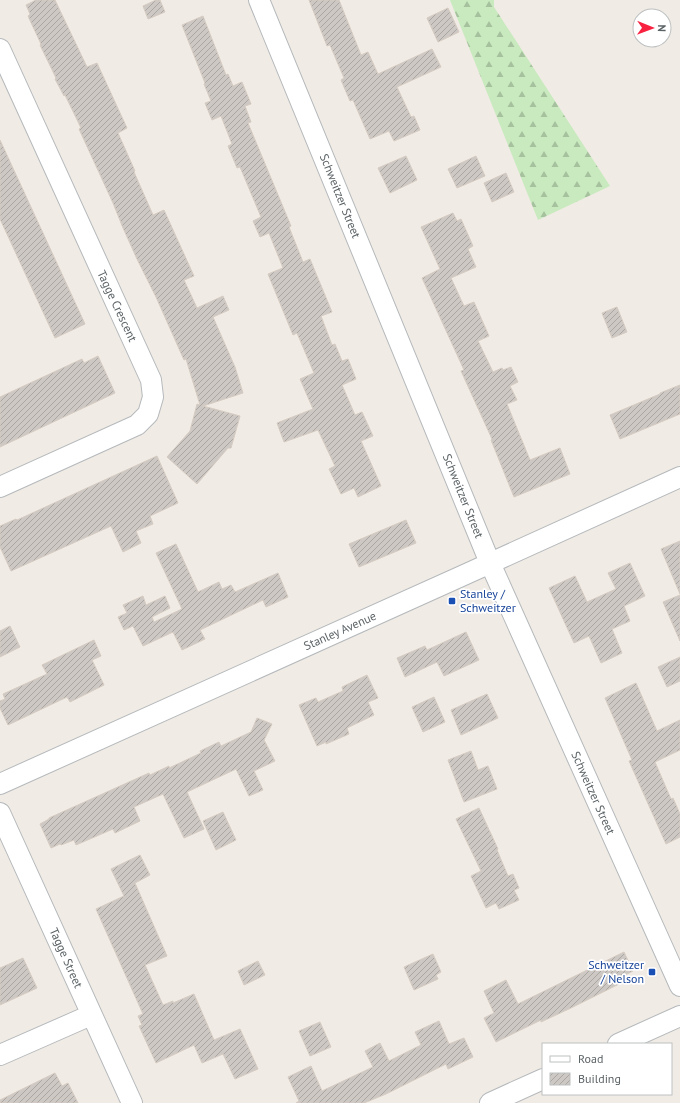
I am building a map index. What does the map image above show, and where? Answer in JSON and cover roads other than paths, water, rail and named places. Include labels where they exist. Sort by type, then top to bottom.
[{"type":"street","name":"Schweitzer Street","points":[[259,0],[490,563],[680,986]]},
{"type":"street","name":"Tagge Crescent","points":[[0,49],[151,380],[153,397],[148,414],[137,425],[0,487]]},
{"type":"street","name":"Stanley Avenue","points":[[0,784],[680,477]]},
{"type":"street","name":"Tagge Street","points":[[0,813],[132,1103]]},
{"type":"street","points":[[0,1055],[91,1014]]},
{"type":"street","points":[[620,1043],[680,1016]]},
{"type":"street","points":[[490,1103],[542,1079]]},
{"type":"place","name":"Stanley / Schweitzer","points":[[452,601]]},
{"type":"place","name":"Schweitzer / Nelson","points":[[652,972]]}]
